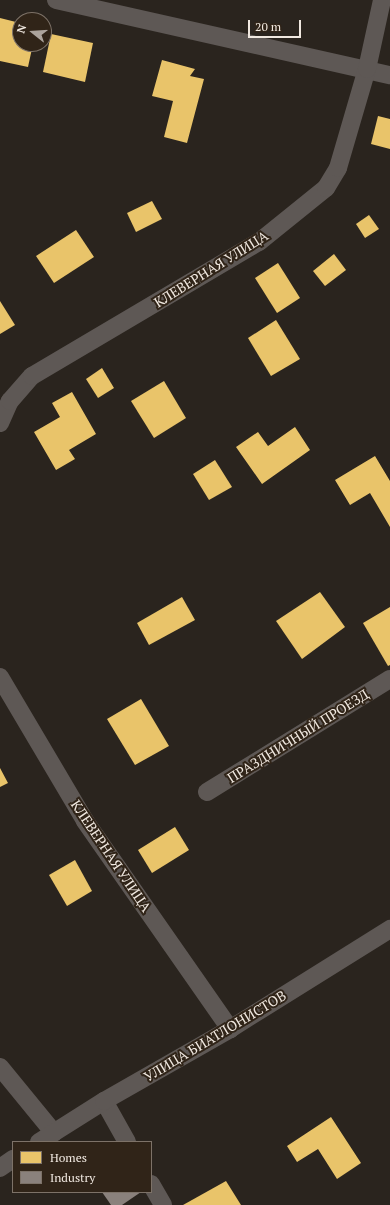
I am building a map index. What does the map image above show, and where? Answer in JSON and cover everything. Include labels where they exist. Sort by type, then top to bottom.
[{"type":"street","points":[[56,0],[390,75]]},
{"type":"street","name":"КЛЕВЕРНАЯ УЛИЦА","points":[[0,423],[5,400],[32,376],[259,242],[326,188],[338,168],[367,69],[382,0]]},
{"type":"street","name":"КЛЕВЕРНАЯ УЛИЦА","points":[[0,677],[85,821],[230,1029]]},
{"type":"street","name":"ПРАЗДНИЧНЫЙ ПРОЕЗД","points":[[207,792],[390,679]]},
{"type":"street","name":"УЛИЦА БИАТЛОНИСТОВ","points":[[47,1137],[104,1101],[230,1029],[390,929]]},
{"type":"street","points":[[0,1067],[47,1137]]},
{"type":"street","points":[[104,1101],[126,1141]]},
{"type":"street","points":[[0,1168],[12,1160]]},
{"type":"street","points":[[152,1186],[163,1205]]},
{"type":"building: Homes","points":[[0,18],[12,21],[12,52],[31,52],[28,67],[0,61]]},
{"type":"building: Homes","points":[[52,34],[93,43],[85,82],[43,72],[47,52],[52,52]]},
{"type":"building: Homes","points":[[162,60],[195,69],[190,76],[204,79],[187,143],[164,137],[173,101],[152,96]]},
{"type":"building: Homes","points":[[378,116],[390,119],[390,149],[371,144]]},
{"type":"building: Homes","points":[[152,201],[162,219],[136,232],[127,213]]},
{"type":"building: Homes","points":[[369,215],[379,229],[365,238],[356,224]]},
{"type":"building: Homes","points":[[76,230],[94,257],[54,283],[36,256]]},
{"type":"building: Homes","points":[[334,254],[346,270],[325,286],[313,271]]},
{"type":"building: Homes","points":[[278,263],[300,298],[277,313],[255,278]]},
{"type":"building: Homes","points":[[0,301],[15,325],[0,334]]},
{"type":"building: Homes","points":[[276,320],[300,359],[271,376],[248,338]]},
{"type":"building: Homes","points":[[102,368],[114,388],[98,398],[86,379]]},
{"type":"building: Homes","points":[[164,381],[186,418],[154,438],[131,401]]},
{"type":"building: Homes","points":[[72,392],[96,434],[69,450],[75,459],[56,470],[34,432],[60,417],[52,403]]},
{"type":"building: Homes","points":[[295,427],[310,450],[262,484],[236,447],[258,432],[268,446]]},
{"type":"building: Homes","points":[[375,456],[390,481],[390,527],[370,493],[350,505],[335,480]]},
{"type":"building: Homes","points":[[215,460],[232,487],[209,500],[193,474]]},
{"type":"building: Homes","points":[[320,592],[345,627],[302,659],[276,621]]},
{"type":"building: Homes","points":[[182,597],[195,620],[149,645],[137,623]]},
{"type":"building: Homes","points":[[390,607],[390,665],[388,666],[363,623]]},
{"type":"building: Homes","points":[[141,699],[169,746],[135,765],[107,719]]},
{"type":"building: Homes","points":[[0,768],[8,783],[0,787]]},
{"type":"building: Homes","points":[[175,827],[189,850],[152,873],[138,850]]},
{"type":"building: Homes","points":[[75,860],[92,891],[67,906],[49,875]]},
{"type":"building: Homes","points":[[331,1117],[361,1163],[337,1179],[318,1149],[297,1162],[287,1146]]},
{"type":"building: Homes","points":[[226,1181],[241,1205],[183,1205]]},
{"type":"building: Industry","points":[[103,1193],[140,1193],[122,1205],[111,1205]]}]
